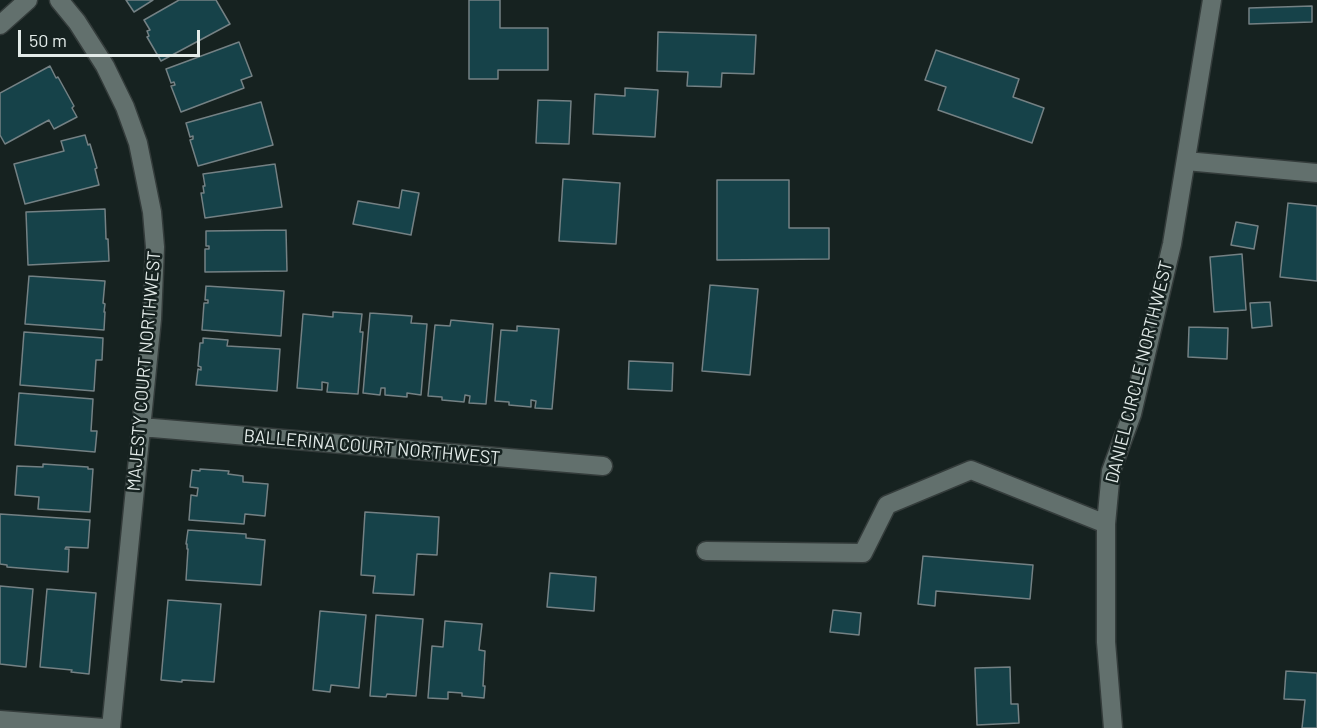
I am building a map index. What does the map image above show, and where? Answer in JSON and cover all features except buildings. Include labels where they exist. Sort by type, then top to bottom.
[{"type":"street","points":[[0,25],[28,0]]},
{"type":"street","name":"MAJESTY COURT NORTHWEST","points":[[59,0],[77,22],[105,66],[125,107],[138,142],[146,178],[155,247],[152,319],[111,728]]},
{"type":"street","name":"DANIEL CIRCLE NORTHWEST","points":[[1113,728],[1106,642],[1106,524],[1111,471],[1132,414],[1172,244],[1212,0]]},
{"type":"street","points":[[1186,161],[1317,173]]},
{"type":"street","name":"BALLERINA COURT NORTHWEST","points":[[141,427],[603,466]]},
{"type":"street","points":[[706,551],[863,553],[887,505],[971,471],[1106,524]]},
{"type":"street","points":[[0,720],[104,728]]}]
